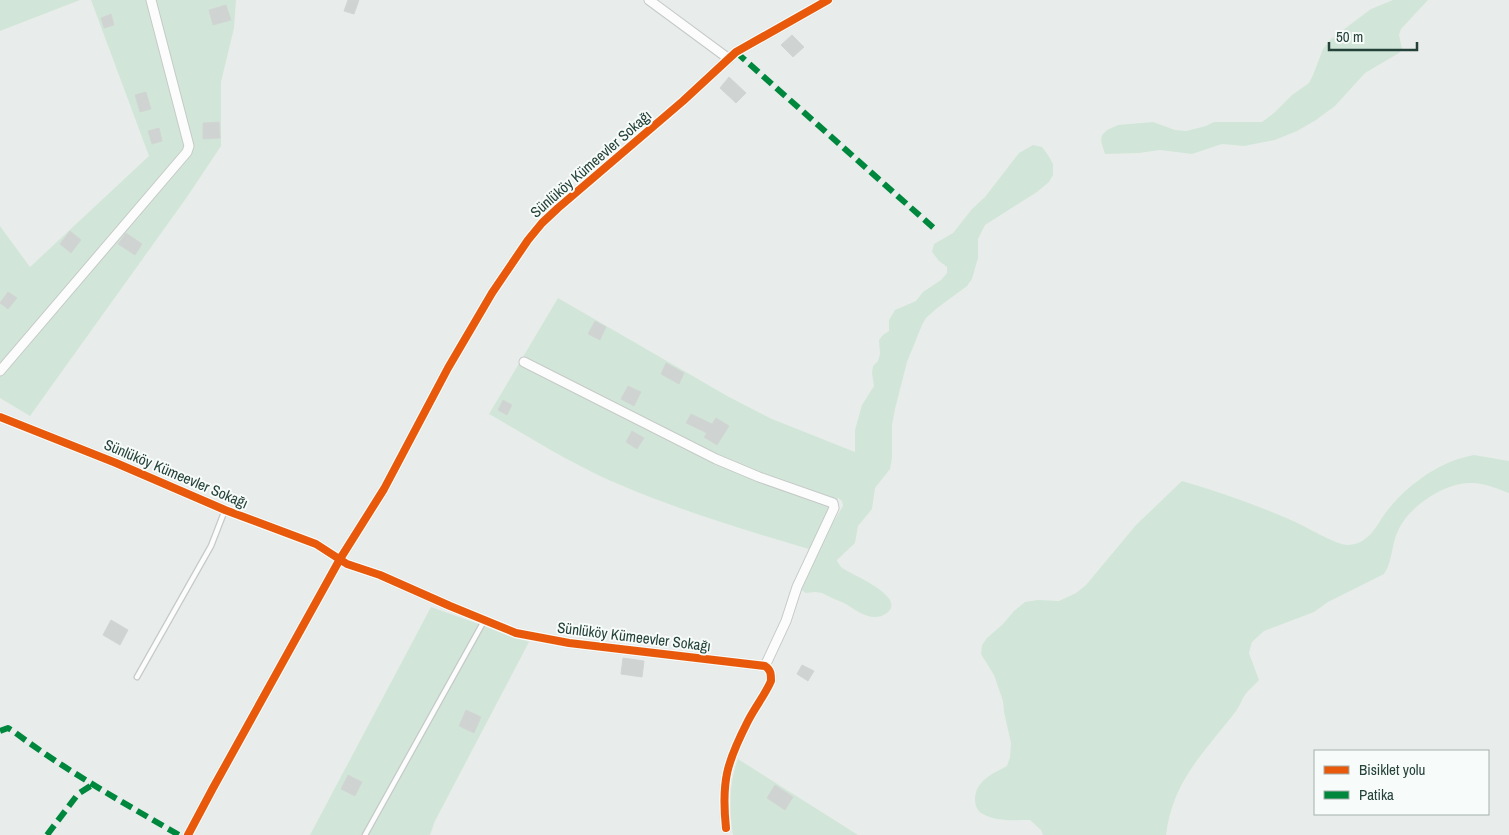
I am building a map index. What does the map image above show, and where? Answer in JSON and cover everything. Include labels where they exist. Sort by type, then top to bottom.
[{"type":"street","points":[[0,371],[187,152],[189,146],[151,0]]},
{"type":"street","points":[[649,0],[729,59]]},
{"type":"street","name":"Sünlüköy Kümeevler Sokağı","points":[[188,835],[340,559],[384,489],[448,368],[492,293],[528,240],[558,208],[683,101],[736,52],[828,0]]},
{"type":"street","points":[[524,362],[716,459],[833,503],[833,511],[797,587],[782,629],[765,666],[770,669],[771,681],[744,729],[730,761],[726,774],[723,802],[726,828]]},
{"type":"street","name":"Sünlüköy Kümeevler Sokağı","points":[[0,417],[116,463],[225,510],[316,544],[347,564],[380,575],[516,633],[549,640],[765,666]]},
{"type":"lane","points":[[137,677],[212,546],[225,510]]},
{"type":"lane","points":[[365,835],[484,620]]},
{"type":"green space","points":[[0,0],[80,0],[0,31]]},
{"type":"green space","points":[[91,0],[236,0],[234,28],[221,82],[221,146],[187,197],[30,416],[0,398],[0,226],[30,267],[149,156]]},
{"type":"green space","points":[[1393,0],[1428,0],[1401,29],[1399,35],[1402,49],[1399,53],[1365,73],[1335,106],[1297,131],[1275,140],[1244,146],[1222,144],[1192,154],[1160,150],[1105,154],[1101,141],[1102,135],[1107,130],[1118,125],[1153,122],[1175,130],[1186,131],[1214,122],[1262,122],[1292,95],[1309,83],[1323,49],[1331,39],[1371,9]]},
{"type":"green space","points":[[1033,145],[1042,147],[1048,155],[1053,164],[1053,175],[1049,182],[1037,192],[985,225],[978,239],[978,258],[972,279],[967,286],[926,318],[922,325],[907,362],[895,409],[892,425],[890,469],[875,488],[872,509],[858,526],[855,543],[837,560],[841,567],[875,586],[890,600],[891,606],[887,613],[881,616],[870,617],[822,593],[806,593],[801,590],[813,559],[843,506],[842,501],[838,498],[812,550],[693,513],[623,486],[572,461],[489,414],[558,298],[729,397],[772,419],[855,452],[855,430],[862,405],[874,386],[873,366],[878,361],[880,354],[879,340],[889,331],[889,320],[895,310],[916,301],[923,292],[941,280],[947,273],[947,267],[932,252],[934,244],[953,233],[972,209],[985,197],[1019,153]]},
{"type":"green space","points":[[1474,455],[1509,461],[1509,493],[1477,483],[1461,484],[1439,491],[1419,505],[1403,522],[1396,536],[1389,564],[1384,574],[1328,602],[1314,612],[1264,631],[1252,642],[1249,653],[1259,680],[1245,695],[1236,711],[1202,754],[1183,783],[1175,798],[1166,835],[1043,835],[1041,830],[1030,820],[992,818],[978,810],[975,800],[978,788],[985,779],[1007,766],[1011,743],[1003,701],[994,675],[981,654],[982,645],[1025,602],[1038,600],[1059,601],[1076,593],[1086,585],[1136,525],[1182,481],[1252,504],[1336,542],[1348,545],[1356,544],[1369,536],[1397,499],[1425,475],[1452,461]]},
{"type":"green space","points":[[431,607],[529,642],[435,821],[430,835],[310,835]]},
{"type":"green space","points":[[738,759],[858,835],[733,835],[731,796],[733,777]]},
{"type":"building","points":[[348,0],[359,0],[354,14],[344,11]]},
{"type":"building","points":[[226,5],[231,20],[213,25],[209,10]]},
{"type":"building","points":[[111,14],[114,25],[104,28],[101,18]]},
{"type":"building","points":[[792,35],[804,47],[793,57],[781,45]]},
{"type":"building","points":[[729,77],[746,93],[736,103],[720,88]]},
{"type":"building","points":[[146,92],[151,109],[140,112],[135,95]]},
{"type":"building","points":[[219,122],[220,138],[203,139],[203,123]]},
{"type":"building","points":[[159,128],[162,141],[152,144],[148,131]]},
{"type":"building","points":[[70,231],[81,240],[71,253],[60,244]]},
{"type":"building","points":[[126,233],[142,244],[135,255],[118,244]]},
{"type":"building","points":[[8,292],[17,298],[8,309],[0,303]]},
{"type":"building","points":[[595,321],[606,327],[600,340],[588,334]]},
{"type":"building","points":[[666,363],[684,373],[679,384],[661,374]]},
{"type":"building","points":[[628,386],[641,392],[634,406],[621,399]]},
{"type":"building","points":[[503,400],[512,405],[507,415],[498,410]]},
{"type":"building","points":[[691,414],[712,424],[716,418],[729,426],[717,445],[704,437],[707,433],[686,423]]},
{"type":"building","points":[[632,431],[644,438],[637,449],[626,442]]},
{"type":"building","points":[[111,620],[128,630],[120,645],[103,635]]},
{"type":"building","points":[[623,658],[644,661],[642,677],[621,674]]},
{"type":"building","points":[[802,665],[814,671],[808,681],[797,674]]},
{"type":"building","points":[[466,710],[481,717],[474,733],[459,726]]},
{"type":"building","points":[[348,775],[362,782],[355,796],[341,789]]},
{"type":"building","points":[[775,785],[793,797],[785,810],[767,798]]},
{"type":"marked path","points":[[736,52],[937,231]]},
{"type":"marked path","points":[[0,731],[8,728],[73,772],[179,835]]},
{"type":"marked path","points":[[47,835],[78,794],[92,785]]},
{"type":"cycle path","points":[[188,835],[340,559],[384,489],[448,368],[492,293],[528,240],[558,208],[683,101],[736,52],[828,0]]},
{"type":"cycle path","points":[[0,417],[116,463],[225,510],[316,544],[347,564],[380,575],[516,633],[569,643],[765,666],[770,672],[771,681],[741,735],[727,772],[724,797],[726,828]]}]
